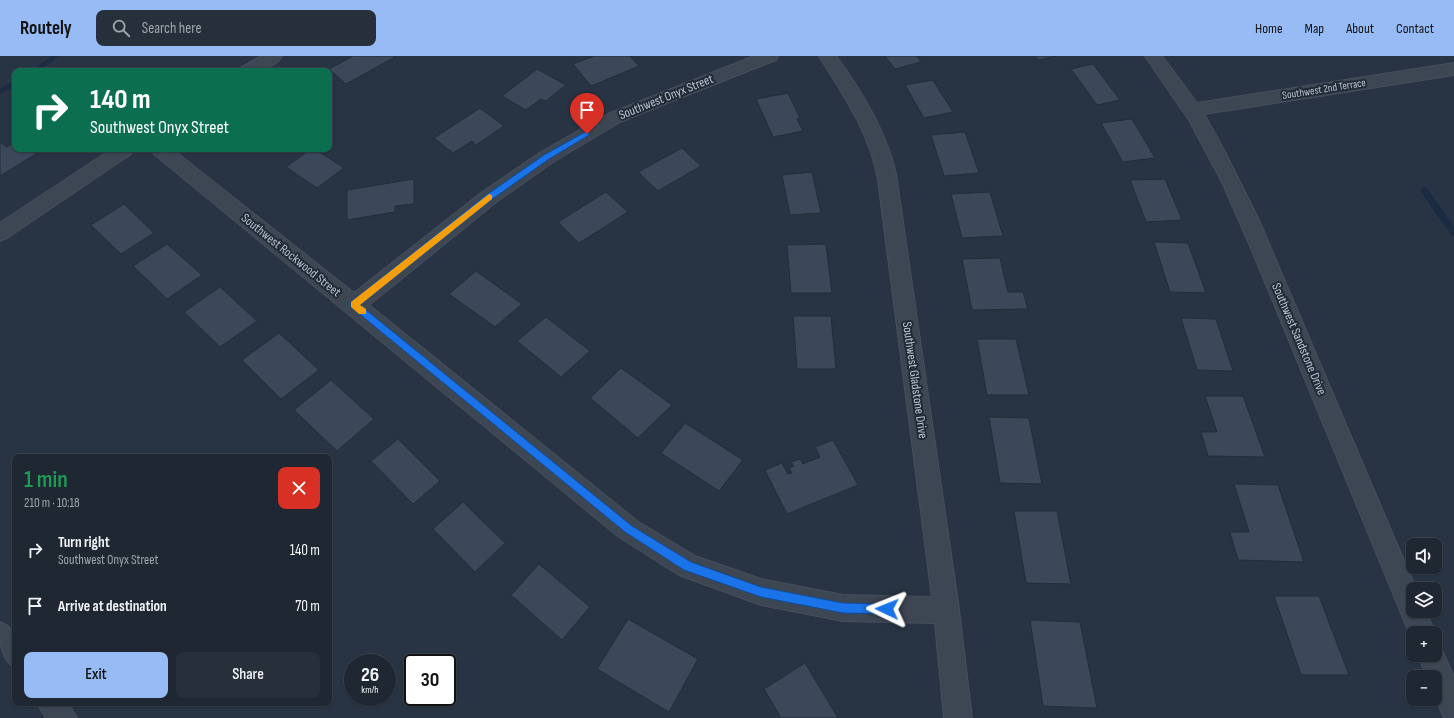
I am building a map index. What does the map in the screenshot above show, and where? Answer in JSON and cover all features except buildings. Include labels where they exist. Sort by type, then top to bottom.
[{"type":"street","points":[[253,68],[274,56]]},
{"type":"street","name":"Southwest Onyx Street","points":[[354,305],[488,198],[567,145],[614,118],[770,56]]},
{"type":"street","name":"Southwest Gladstone Drive","points":[[827,56],[845,80],[867,119],[882,158],[892,205],[946,610],[958,718]]},
{"type":"street","name":"Southwest Sandstone Drive","points":[[1153,56],[1193,110],[1227,174],[1258,241],[1419,626]]},
{"type":"street","name":"Southwest 2nd Terrace","points":[[1193,110],[1454,69]]},
{"type":"street","points":[[0,233],[121,152]]},
{"type":"street","name":"Southwest Rockwood Street","points":[[164,152],[623,525],[688,566],[761,592],[843,608],[946,610]]},
{"type":"street","points":[[0,635],[12,651]]},
{"type":"street","points":[[1434,662],[1454,709]]},
{"type":"street","points":[[53,706],[63,718]]},
{"type":"waterway","points":[[39,68],[57,56]]},
{"type":"waterway","points":[[0,92],[12,85]]},
{"type":"waterway","points":[[1424,190],[1454,233]]},
{"type":"slow traffic","points":[[362,312],[354,305],[489,197]]},
{"type":"route","points":[[587,134],[547,157],[488,198],[354,305],[628,529],[688,566],[761,592],[843,608],[887,609]]}]
